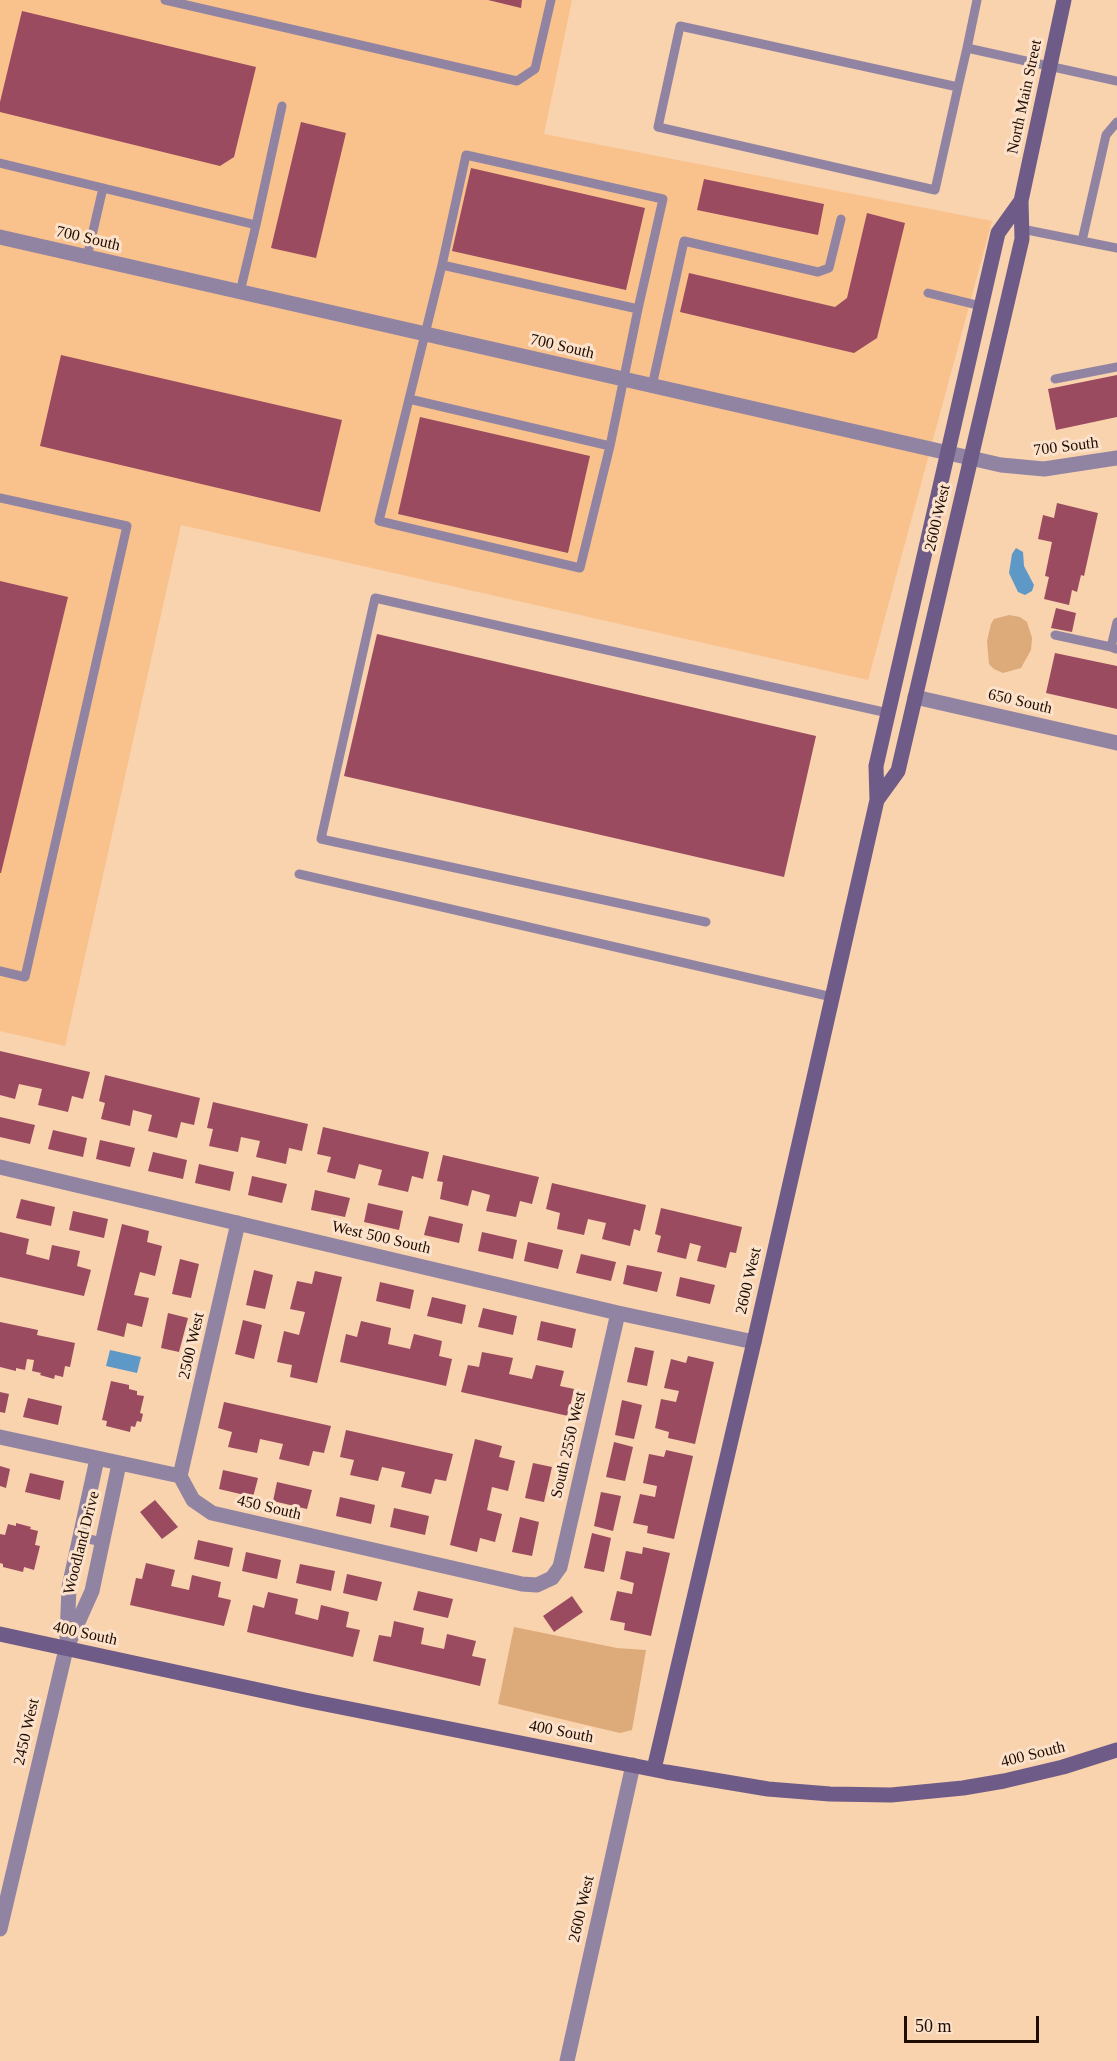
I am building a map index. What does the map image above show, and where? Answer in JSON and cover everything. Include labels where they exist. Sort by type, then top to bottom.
[{"type":"street","name":"North Main Street","points":[[1022,234],[1020,201],[1065,0]]},
{"type":"street","name":"North Main Street","points":[[998,233],[1020,201]]},
{"type":"street","name":"2600 West","points":[[654,1769],[877,800],[876,766],[998,233]]},
{"type":"street","name":"2600 West","points":[[877,800],[898,771],[1022,234]]},
{"type":"street","name":"700 South","points":[[0,237],[1011,467],[1044,469],[1117,458]]},
{"type":"street","name":"650 South","points":[[915,697],[1117,743]]},
{"type":"street","name":"West 500 South","points":[[0,1167],[754,1342]]},
{"type":"street","name":"2500 West","points":[[180,1476],[238,1223]]},
{"type":"street","name":"South 2550 West","points":[[547,1582],[560,1567],[618,1312]]},
{"type":"street","points":[[0,1437],[180,1476]]},
{"type":"street","name":"Woodland Drive","points":[[66,1649],[69,1587],[98,1459]]},
{"type":"street","name":"Woodland Drive","points":[[66,1649],[92,1591],[118,1464]]},
{"type":"street","name":"450 South","points":[[180,1476],[193,1500],[212,1513],[522,1584],[534,1585],[547,1582]]},
{"type":"street","name":"400 South","points":[[0,1634],[305,1700],[633,1765],[768,1789],[830,1794],[891,1795],[963,1788],[1063,1767],[1117,1750]]},
{"type":"street","name":"2450 West","points":[[0,1929],[66,1649]]},
{"type":"street","name":"2600 West","points":[[567,2061],[633,1765]]},
{"type":"lane","points":[[165,0],[197,4],[517,81],[535,69],[551,0]]},
{"type":"lane","points":[[958,87],[680,26],[658,127],[935,190],[967,48],[977,0]]},
{"type":"lane","points":[[967,48],[1117,81]]},
{"type":"lane","points":[[240,292],[282,106]]},
{"type":"lane","points":[[1082,241],[1106,135],[1117,122]]},
{"type":"lane","points":[[466,155],[663,199],[638,309],[610,446],[580,568],[379,521],[426,335],[466,155]]},
{"type":"lane","points":[[0,163],[256,225]]},
{"type":"lane","points":[[87,257],[103,188]]},
{"type":"lane","points":[[652,386],[684,241],[818,272],[829,268],[841,219]]},
{"type":"lane","points":[[1022,234],[1082,241],[1117,248]]},
{"type":"lane","points":[[442,265],[638,309]]},
{"type":"lane","points":[[928,293],[981,306]]},
{"type":"lane","points":[[1055,379],[1117,367]]},
{"type":"lane","points":[[409,399],[610,446]]},
{"type":"lane","points":[[0,498],[127,526],[25,977],[0,971]]},
{"type":"lane","points":[[706,922],[321,839],[375,598],[888,713]]},
{"type":"lane","points":[[1055,635],[1114,648],[1117,622]]},
{"type":"lane","points":[[299,874],[832,997]]},
{"type":"lane","points":[[80,1537],[102,1542]]},
{"type":"shaded area","points":[[0,0],[572,0],[544,134],[992,221],[868,680],[181,525],[65,1046],[0,1031]]},
{"type":"shaded area","points":[[1009,615],[1020,617],[1027,622],[1032,638],[1031,650],[1021,668],[1003,673],[989,664],[987,641],[994,619]]},
{"type":"shaded area","points":[[514,1627],[617,1648],[646,1650],[632,1730],[620,1733],[498,1704]]},
{"type":"water","points":[[1016,548],[1023,552],[1024,566],[1034,585],[1032,591],[1025,595],[1018,592],[1009,573],[1012,554]]},
{"type":"water","points":[[110,1350],[141,1357],[137,1373],[106,1366]]},
{"type":"building","points":[[488,0],[522,0],[521,8]]},
{"type":"building","points":[[22,11],[256,67],[234,157],[220,166],[0,112],[0,102]]},
{"type":"building","points":[[301,122],[346,133],[316,258],[271,248]]},
{"type":"building","points":[[471,168],[645,208],[626,290],[452,251]]},
{"type":"building","points":[[704,179],[824,204],[818,235],[697,210]]},
{"type":"building","points":[[867,213],[905,223],[877,338],[854,353],[680,312],[689,273],[835,307],[847,298]]},
{"type":"building","points":[[61,355],[342,420],[320,512],[40,446]]},
{"type":"building","points":[[1117,375],[1117,417],[1056,430],[1048,389]]},
{"type":"building","points":[[420,417],[590,456],[568,553],[398,514]]},
{"type":"building","points":[[1057,503],[1098,513],[1084,576],[1081,575],[1077,592],[1072,590],[1069,605],[1044,599],[1049,577],[1045,576],[1052,542],[1038,539],[1043,515],[1054,518]]},
{"type":"building","points":[[0,581],[68,597],[1,873],[0,873]]},
{"type":"building","points":[[1056,608],[1076,613],[1072,632],[1051,628]]},
{"type":"building","points":[[377,634],[816,736],[784,877],[344,776]]},
{"type":"building","points":[[1055,653],[1117,666],[1117,709],[1046,693]]},
{"type":"building","points":[[0,1051],[90,1072],[83,1099],[72,1096],[68,1112],[38,1105],[42,1089],[19,1084],[15,1099],[0,1095]]},
{"type":"building","points":[[105,1075],[200,1098],[194,1125],[181,1122],[177,1138],[148,1131],[152,1115],[133,1110],[130,1126],[101,1119],[105,1103],[99,1101]]},
{"type":"building","points":[[213,1102],[308,1124],[302,1151],[289,1148],[286,1164],[256,1157],[260,1141],[241,1137],[238,1152],[209,1146],[213,1129],[207,1128]]},
{"type":"building","points":[[0,1117],[35,1125],[30,1144],[0,1137]]},
{"type":"building","points":[[323,1127],[429,1152],[423,1179],[412,1176],[408,1192],[378,1185],[382,1170],[359,1164],[355,1179],[327,1172],[331,1157],[317,1154]]},
{"type":"building","points":[[53,1130],[87,1138],[83,1157],[48,1149]]},
{"type":"building","points":[[100,1140],[135,1148],[130,1167],[96,1159]]},
{"type":"building","points":[[153,1152],[187,1160],[183,1179],[148,1171]]},
{"type":"building","points":[[443,1155],[539,1177],[532,1204],[520,1201],[516,1217],[486,1211],[490,1195],[472,1190],[468,1206],[440,1199],[443,1182],[437,1181]]},
{"type":"building","points":[[199,1164],[234,1172],[230,1191],[195,1183]]},
{"type":"building","points":[[252,1176],[287,1184],[282,1203],[248,1195]]},
{"type":"building","points":[[552,1183],[646,1205],[640,1231],[634,1229],[630,1246],[602,1239],[606,1223],[588,1219],[584,1235],[557,1229],[560,1213],[546,1209]]},
{"type":"building","points":[[315,1190],[350,1198],[345,1217],[311,1210]]},
{"type":"building","points":[[21,1199],[55,1207],[51,1226],[16,1218]]},
{"type":"building","points":[[368,1203],[403,1211],[399,1230],[364,1222]]},
{"type":"building","points":[[661,1208],[742,1227],[736,1253],[730,1252],[726,1268],[697,1261],[701,1246],[690,1243],[686,1259],[657,1252],[661,1236],[655,1234]]},
{"type":"building","points":[[73,1211],[108,1219],[104,1238],[69,1230]]},
{"type":"building","points":[[429,1216],[463,1224],[459,1243],[424,1235]]},
{"type":"building","points":[[122,1224],[149,1231],[147,1242],[162,1246],[155,1276],[140,1272],[134,1295],[149,1298],[142,1327],[127,1323],[124,1337],[97,1330]]},
{"type":"building","points":[[0,1232],[29,1239],[26,1254],[49,1260],[52,1245],[80,1251],[77,1266],[91,1270],[84,1296],[0,1277]]},
{"type":"building","points":[[482,1232],[517,1240],[513,1259],[478,1251]]},
{"type":"building","points":[[528,1242],[563,1250],[558,1269],[524,1261]]},
{"type":"building","points":[[581,1254],[616,1262],[611,1281],[576,1273]]},
{"type":"building","points":[[180,1259],[199,1264],[191,1298],[172,1294]]},
{"type":"building","points":[[627,1265],[662,1272],[657,1292],[623,1284]]},
{"type":"building","points":[[254,1270],[273,1275],[265,1309],[246,1305]]},
{"type":"building","points":[[315,1271],[342,1277],[317,1383],[290,1377],[292,1365],[277,1362],[284,1331],[299,1335],[305,1312],[290,1309],[297,1281],[312,1284]]},
{"type":"building","points":[[680,1277],[715,1285],[710,1304],[676,1296]]},
{"type":"building","points":[[380,1282],[414,1290],[410,1309],[376,1301]]},
{"type":"building","points":[[432,1297],[466,1305],[462,1324],[427,1316]]},
{"type":"building","points":[[483,1308],[517,1316],[513,1335],[478,1327]]},
{"type":"building","points":[[168,1313],[188,1318],[179,1352],[161,1348]]},
{"type":"building","points":[[243,1320],[262,1325],[254,1359],[235,1354]]},
{"type":"building","points":[[361,1321],[391,1328],[388,1344],[410,1349],[414,1334],[442,1341],[439,1356],[452,1359],[446,1386],[340,1362],[346,1334],[357,1337]]},
{"type":"building","points":[[541,1321],[576,1329],[572,1348],[537,1340]]},
{"type":"building","points":[[0,1322],[38,1330],[37,1335],[75,1343],[70,1367],[65,1366],[63,1377],[55,1375],[54,1379],[32,1371],[34,1360],[27,1359],[25,1370],[16,1368],[16,1371],[0,1367]]},
{"type":"building","points":[[635,1347],[654,1351],[647,1386],[627,1382]]},
{"type":"building","points":[[482,1352],[513,1358],[509,1374],[532,1379],[536,1365],[564,1371],[560,1386],[574,1389],[568,1416],[461,1392],[468,1365],[479,1367]]},
{"type":"building","points":[[688,1356],[714,1362],[695,1444],[668,1438],[669,1432],[655,1428],[661,1399],[676,1402],[679,1391],[664,1388],[671,1359],[686,1363]]},
{"type":"building","points":[[111,1381],[129,1385],[129,1389],[137,1391],[137,1395],[144,1396],[140,1413],[143,1414],[141,1422],[137,1421],[135,1427],[131,1426],[130,1432],[106,1426],[107,1421],[102,1420]]},
{"type":"building","points":[[0,1392],[9,1394],[5,1413],[0,1412]]},
{"type":"building","points":[[28,1398],[62,1406],[58,1425],[23,1417]]},
{"type":"building","points":[[622,1400],[642,1405],[634,1439],[615,1435]]},
{"type":"building","points":[[224,1402],[331,1426],[324,1453],[313,1451],[309,1466],[279,1459],[283,1444],[260,1439],[257,1453],[228,1447],[232,1432],[218,1428]]},
{"type":"building","points":[[346,1430],[453,1454],[446,1481],[435,1479],[431,1494],[401,1487],[405,1472],[382,1467],[378,1481],[350,1475],[354,1460],[340,1457]]},
{"type":"building","points":[[475,1439],[502,1446],[499,1457],[515,1461],[508,1491],[492,1487],[487,1510],[502,1514],[495,1542],[480,1538],[477,1552],[450,1545]]},
{"type":"building","points":[[614,1442],[633,1447],[625,1481],[606,1477]]},
{"type":"building","points":[[666,1450],[693,1456],[674,1539],[647,1533],[648,1526],[633,1523],[640,1494],[655,1497],[657,1486],[643,1483],[649,1454],[664,1457]]},
{"type":"building","points":[[533,1463],[552,1467],[544,1502],[525,1498]]},
{"type":"building","points":[[0,1466],[10,1469],[6,1488],[0,1486]]},
{"type":"building","points":[[223,1470],[258,1478],[253,1497],[219,1489]]},
{"type":"building","points":[[30,1473],[64,1481],[60,1500],[25,1492]]},
{"type":"building","points":[[277,1482],[312,1490],[307,1509],[273,1501]]},
{"type":"building","points":[[601,1492],[621,1496],[613,1531],[594,1526]]},
{"type":"building","points":[[340,1497],[375,1505],[371,1524],[336,1516]]},
{"type":"building","points":[[155,1500],[178,1527],[162,1539],[140,1512]]},
{"type":"building","points":[[394,1508],[429,1516],[425,1535],[390,1527]]},
{"type":"building","points":[[520,1517],[539,1522],[532,1556],[512,1552]]},
{"type":"building","points":[[16,1523],[38,1531],[35,1545],[40,1546],[34,1570],[24,1567],[23,1572],[3,1567],[0,1563],[0,1534],[5,1535],[8,1524],[16,1526]]},
{"type":"building","points":[[592,1533],[611,1538],[604,1572],[584,1568]]},
{"type":"building","points":[[198,1540],[233,1548],[229,1567],[194,1559]]},
{"type":"building","points":[[643,1547],[670,1553],[651,1636],[624,1630],[625,1623],[610,1620],[617,1591],[632,1594],[634,1583],[620,1579],[626,1551],[642,1554]]},
{"type":"building","points":[[246,1552],[281,1560],[277,1579],[242,1571]]},
{"type":"building","points":[[146,1563],[175,1570],[171,1586],[189,1590],[192,1575],[221,1582],[218,1597],[231,1600],[224,1626],[130,1605],[136,1578],[142,1579]]},
{"type":"building","points":[[300,1564],[335,1571],[331,1591],[296,1583]]},
{"type":"building","points":[[347,1574],[382,1582],[377,1601],[343,1593]]},
{"type":"building","points":[[418,1591],[453,1599],[448,1618],[413,1610]]},
{"type":"building","points":[[268,1592],[298,1599],[295,1614],[318,1620],[321,1605],[349,1612],[346,1627],[360,1630],[353,1657],[247,1632],[253,1605],[264,1608]]},
{"type":"building","points":[[572,1596],[583,1612],[554,1632],[543,1616]]},
{"type":"building","points":[[394,1621],[424,1628],[421,1644],[444,1649],[447,1634],[476,1641],[472,1656],[486,1659],[480,1686],[373,1661],[379,1635],[391,1637]]}]
